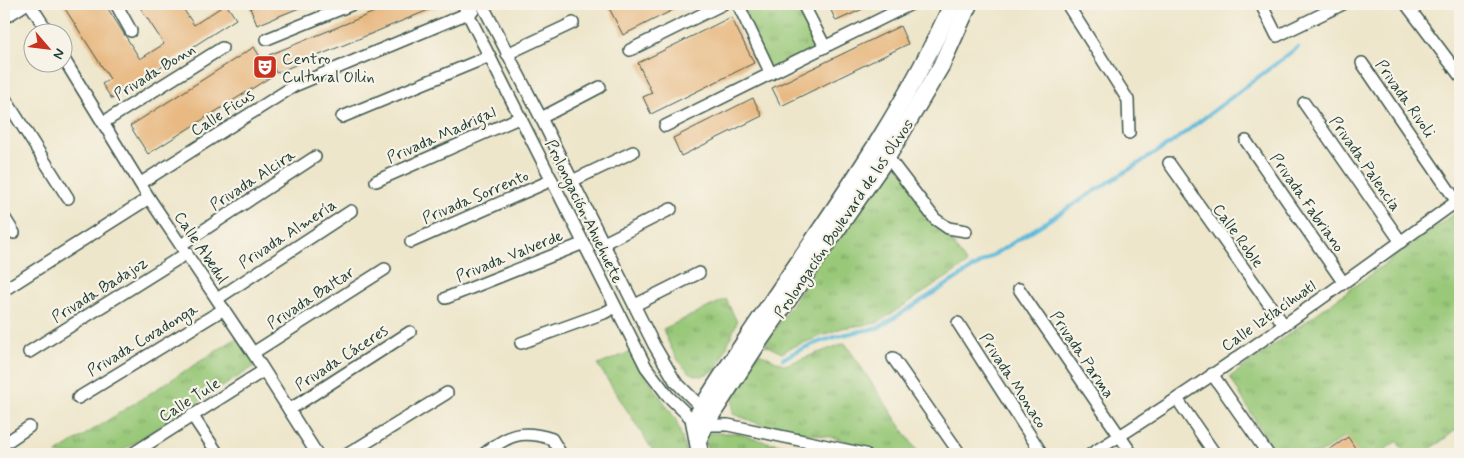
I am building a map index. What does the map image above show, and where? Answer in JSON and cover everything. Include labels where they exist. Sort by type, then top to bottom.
[{"type":"street","points":[[4,18],[26,4]]},
{"type":"street","points":[[30,4],[42,22]]},
{"type":"street","points":[[116,4],[131,31]]},
{"type":"street","points":[[267,39],[353,4]]},
{"type":"street","points":[[630,50],[723,4]]},
{"type":"street","points":[[738,4],[771,74]]},
{"type":"street","points":[[803,4],[825,47]]},
{"type":"street","points":[[665,126],[911,4]]},
{"type":"street","name":"Prolongación Boulevard de los Olivos","points":[[882,150],[930,54],[952,4]]},
{"type":"street","name":"Prolongación Boulevard de los Olivos","points":[[703,417],[882,150],[941,66],[969,4]]},
{"type":"street","points":[[1067,4],[1128,100],[1129,133]]},
{"type":"street","points":[[1261,4],[1277,36],[1343,4]]},
{"type":"street","points":[[1406,4],[1458,69]]},
{"type":"street","name":"Calle Ficus","points":[[141,183],[294,86],[466,9],[485,5]]},
{"type":"street","name":"Prolongación Ahuehuete","points":[[485,5],[507,54],[542,118],[654,346],[675,381],[703,417]]},
{"type":"street","name":"Prolongación Ahuehuete","points":[[466,9],[646,367],[668,396],[703,417]]},
{"type":"street","points":[[507,54],[573,23]]},
{"type":"street","name":"Privada Bonn","points":[[104,122],[222,48]]},
{"type":"street","points":[[342,117],[490,56]]},
{"type":"street","name":"Privada Rivoli","points":[[1362,63],[1458,200]]},
{"type":"street","name":"Calle Abedul","points":[[72,72],[149,198],[253,353],[317,454]]},
{"type":"street","points":[[542,118],[600,88]]},
{"type":"street","points":[[4,97],[68,198]]},
{"type":"street","name":"Privada Palencia","points":[[1304,103],[1401,242]]},
{"type":"street","name":"Privada Madrigal","points":[[376,181],[521,117]]},
{"type":"street","name":"Privada Fabriano","points":[[1246,141],[1343,282]]},
{"type":"street","points":[[882,150],[935,219],[948,228],[966,231]]},
{"type":"street","points":[[572,181],[633,152]]},
{"type":"street","name":"Privada Alcira","points":[[184,249],[315,157]]},
{"type":"street","name":"Calle Roble","points":[[1168,163],[1284,325]]},
{"type":"street","name":"Privada Sorrento","points":[[411,242],[552,180]]},
{"type":"street","points":[[4,290],[149,198]]},
{"type":"street","name":"Calle Iztlacíhuatl","points":[[1091,454],[1177,399],[1284,325],[1458,200]]},
{"type":"street","points":[[604,243],[671,209]]},
{"type":"street","name":"Privada Almería","points":[[217,299],[351,211]]},
{"type":"street","points":[[4,217],[14,233]]},
{"type":"street","name":"Privada Valverde","points":[[446,298],[584,243]]},
{"type":"street","name":"Privada Badajoz","points":[[29,352],[184,249]]},
{"type":"street","name":"Privada Baltar","points":[[253,353],[385,269]]},
{"type":"street","points":[[635,305],[699,273]]},
{"type":"street","name":"Privada Parma","points":[[1020,288],[1132,454]]},
{"type":"street","points":[[521,343],[604,313],[615,307]]},
{"type":"street","name":"Privada Covadonga","points":[[78,398],[224,309]]},
{"type":"street","name":"Privada Monaco","points":[[958,323],[1042,454]]},
{"type":"street","name":"Privada Cáceres","points":[[289,410],[410,332]]},
{"type":"street","points":[[893,358],[960,454]]},
{"type":"street","name":"Calle Tule","points":[[133,454],[263,371]]},
{"type":"street","points":[[1212,374],[1268,454]]},
{"type":"street","points":[[348,454],[447,392]]},
{"type":"street","points":[[1177,399],[1215,454]]},
{"type":"street","points":[[192,416],[218,454]]},
{"type":"street","points":[[699,448],[694,430],[703,417],[728,426],[865,454]]},
{"type":"street","points":[[4,444],[29,427]]},
{"type":"street","points":[[484,454],[506,437],[536,434],[552,439],[561,454]]},
{"type":"green space","points":[[738,4],[803,4],[825,46],[771,73]]},
{"type":"green space","points":[[890,152],[967,264],[877,323],[842,328],[790,348],[782,353],[765,345]]},
{"type":"green space","points":[[1460,209],[1460,427],[1424,454],[1405,454],[1397,441],[1379,454],[1359,454],[1346,436],[1319,454],[1275,454],[1230,377]]},
{"type":"green space","points":[[726,299],[737,322],[717,370],[702,376],[695,375],[683,366],[677,358],[663,329]]},
{"type":"green space","points":[[243,334],[258,364],[117,454],[55,454]]},
{"type":"green space","points":[[845,343],[919,454],[882,454],[837,438],[768,427],[733,414],[733,390],[759,353],[785,365]]},
{"type":"green space","points":[[630,352],[676,420],[687,454],[655,454],[598,365]]},
{"type":"green space","points":[[702,433],[737,433],[762,441],[828,453],[709,454]]},
{"type":"building","points":[[62,4],[105,4],[140,59],[164,44],[138,4],[180,4],[194,25],[226,4],[236,19],[112,99],[102,84],[110,79]]},
{"type":"building","points":[[260,4],[309,4],[257,25],[250,8]]},
{"type":"building","points":[[394,4],[443,4],[276,73],[269,55]]},
{"type":"building","points":[[607,4],[685,4],[623,35]]},
{"type":"building","points":[[828,4],[874,4],[836,21]]},
{"type":"building","points":[[731,17],[754,63],[651,114],[643,97],[652,93],[638,63]]},
{"type":"building","points":[[900,26],[908,44],[781,106],[772,88]]},
{"type":"building","points":[[254,47],[272,76],[148,154],[130,126]]},
{"type":"building","points":[[753,98],[762,116],[681,156],[673,138]]},
{"type":"building","points":[[1348,437],[1359,454],[1323,454]]},
{"type":"waterway","points":[[783,359],[805,347],[829,339],[878,328],[1171,143],[1298,47]]},
{"type":"place","name":"Centro Cultural Ollin","points":[[265,67]]}]
